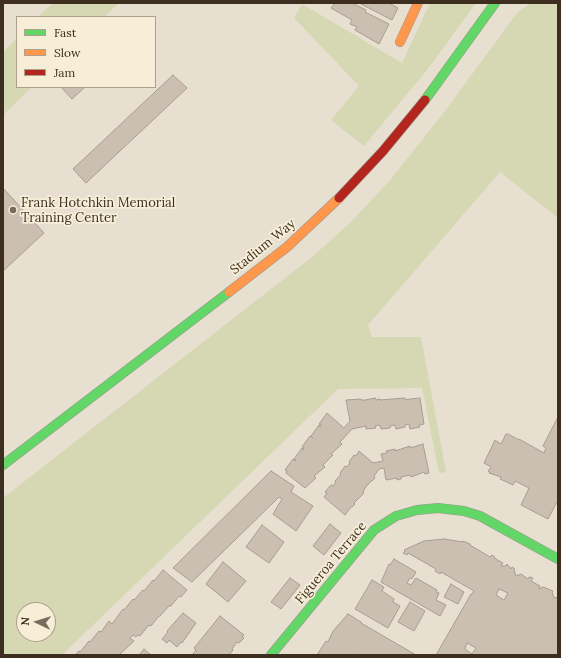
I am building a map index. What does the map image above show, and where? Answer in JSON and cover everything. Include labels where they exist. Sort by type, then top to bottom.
[{"type":"street","points":[[400,42],[418,3]]},
{"type":"street","name":"Stadium Way","points":[[3,465],[287,247],[341,196],[383,151],[420,107],[495,3]]},
{"type":"street","name":"Figueroa Terrace","points":[[271,655],[374,530],[396,516],[417,510],[438,508],[464,511],[480,516],[558,559]]},
{"type":"green space","points":[[53,3],[119,3],[105,16],[39,16]]},
{"type":"green space","points":[[430,3],[476,3],[427,70],[364,146],[331,120],[359,86],[294,18],[302,4],[402,63]]},
{"type":"green space","points":[[531,3],[558,3],[558,218],[500,172],[368,325],[372,337],[421,337],[446,472],[439,473],[422,388],[338,389],[62,655],[3,655],[3,498],[312,257],[351,222],[391,179],[445,111],[517,13]]},
{"type":"green space","points":[[16,39],[16,88],[31,88],[3,115],[3,52]]},
{"type":"building","points":[[335,3],[352,3],[366,10],[365,12],[389,24],[379,44],[355,30],[357,27],[350,24],[352,20],[331,8]]},
{"type":"building","points":[[359,3],[389,3],[398,8],[392,20]]},
{"type":"building","points":[[173,75],[187,88],[86,183],[73,169]]},
{"type":"building","points":[[62,88],[84,88],[72,99]]},
{"type":"building","name":"Frank Hotchkin Memorial Training Center","points":[[3,188],[44,233],[3,271]]},
{"type":"building","points":[[375,398],[376,400],[380,400],[405,398],[405,400],[420,398],[424,424],[419,425],[420,427],[410,429],[409,424],[405,425],[405,427],[396,429],[395,425],[390,426],[390,428],[381,429],[380,425],[375,426],[376,428],[366,429],[366,426],[352,429],[340,442],[342,444],[331,454],[333,455],[323,465],[325,467],[314,476],[316,478],[305,488],[286,473],[287,471],[285,470],[293,459],[295,461],[296,460],[294,459],[302,448],[303,450],[304,448],[302,447],[310,436],[313,438],[311,436],[319,425],[320,427],[321,425],[319,424],[327,413],[344,428],[350,421],[346,400],[365,400]]},
{"type":"building","points":[[558,417],[558,500],[548,519],[521,505],[529,488],[515,481],[513,485],[500,479],[501,477],[489,473],[490,472],[488,471],[491,467],[484,463],[495,440],[501,444],[506,434],[519,439],[544,453],[546,448],[543,446]]},
{"type":"building","points":[[423,444],[429,473],[425,474],[424,472],[411,477],[410,475],[401,477],[401,479],[397,480],[397,478],[386,480],[384,468],[379,469],[374,476],[375,478],[365,488],[364,493],[345,515],[324,497],[327,493],[325,492],[331,485],[333,486],[345,466],[347,467],[354,455],[356,456],[359,451],[373,463],[383,461],[381,454],[387,453],[386,451],[395,449],[395,451],[410,446],[410,448]]},
{"type":"building","points":[[271,471],[294,486],[291,492],[313,506],[296,531],[273,514],[282,499],[279,497],[192,582],[173,568]]},
{"type":"building","points":[[330,524],[341,533],[324,555],[313,546]]},
{"type":"building","points":[[262,525],[284,542],[269,563],[246,547]]},
{"type":"building","points":[[444,539],[463,541],[490,557],[492,555],[495,557],[494,558],[503,563],[501,566],[506,566],[507,564],[511,569],[512,567],[515,569],[516,576],[521,574],[528,579],[529,577],[533,578],[531,581],[540,586],[539,589],[543,587],[553,591],[554,598],[558,597],[558,655],[436,655],[474,591],[441,572],[440,574],[435,571],[436,569],[408,553],[407,555],[403,553],[405,551],[404,550],[424,541]],"holes":[[[499,589],[508,593],[504,600],[496,595]],[[467,643],[476,648],[472,654],[465,648]]]},
{"type":"building","points":[[394,559],[416,572],[412,579],[410,578],[407,583],[411,585],[416,578],[437,590],[436,592],[439,593],[436,600],[446,605],[440,616],[381,582],[389,564],[390,565]]},
{"type":"building","points":[[223,562],[246,581],[228,602],[206,584]]},
{"type":"building","points":[[163,570],[187,590],[159,616],[151,626],[149,625],[140,636],[138,635],[136,637],[133,635],[130,638],[134,641],[119,655],[75,655],[79,651],[80,652],[89,641],[90,642],[99,631],[101,632],[109,621],[112,624],[123,609],[124,610],[143,590],[144,591]]},
{"type":"building","points":[[290,578],[300,585],[281,609],[271,602]]},
{"type":"building","points":[[372,580],[384,587],[382,591],[394,599],[393,602],[400,606],[388,628],[355,609]]},
{"type":"building","points":[[451,584],[464,592],[458,604],[444,597]]},
{"type":"building","points":[[410,602],[425,611],[414,631],[398,622]]},
{"type":"building","points":[[183,613],[196,623],[182,643],[181,642],[177,647],[169,640],[167,643],[162,639]]},
{"type":"building","points":[[348,614],[416,655],[317,655],[326,641],[328,642],[333,631]]},
{"type":"building","points":[[220,616],[244,635],[242,636],[244,638],[239,643],[237,642],[229,655],[192,655],[196,650],[194,648]]},
{"type":"building","points":[[144,649],[151,655],[139,655]]},
{"type":"traffic: fast","points":[[425,100],[495,3]]},
{"type":"traffic: fast","points":[[3,465],[229,292]]},
{"type":"traffic: fast","points":[[271,655],[374,530],[396,516],[417,510],[438,508],[464,511],[480,516],[558,559]]},
{"type":"traffic: slow","points":[[400,42],[418,3]]},
{"type":"traffic: slow","points":[[229,292],[287,247],[339,198]]},
{"type":"traffic: jam","points":[[339,198],[383,151],[425,100]]},
{"type":"place","name":"Frank Hotchkin Memorial Training Center","points":[[13,210]]}]
